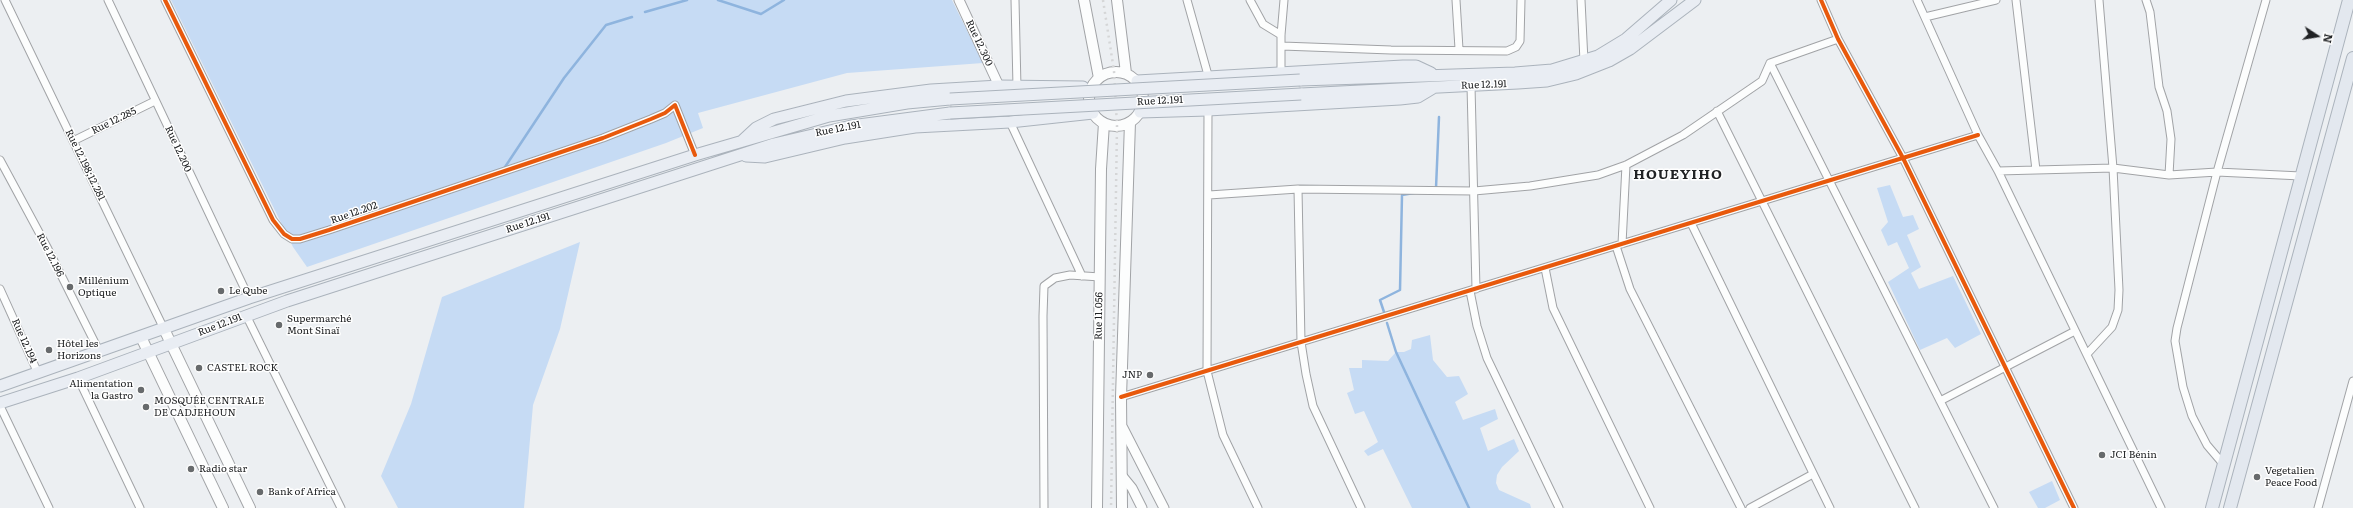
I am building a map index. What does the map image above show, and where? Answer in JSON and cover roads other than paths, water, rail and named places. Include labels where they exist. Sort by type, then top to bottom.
[{"type":"highway","points":[[2212,508],[2349,0]]},
{"type":"highway","points":[[2230,508],[2351,73],[2353,58]]},
{"type":"main road","points":[[1084,0],[1099,78]]},
{"type":"main road","points":[[1117,0],[1126,73]]},
{"type":"main road","name":"Rue 12.191","points":[[0,386],[37,371],[142,337],[250,298],[695,155],[739,144],[830,116],[907,103],[950,99],[1300,80],[1436,74],[1516,73],[1552,70],[1598,56],[1626,40],[1671,0]]},
{"type":"main road","name":"Rue 12.191","points":[[0,403],[78,378],[246,315],[774,144],[826,131],[950,112],[1547,81],[1592,68],[1630,49],[1694,0]]},
{"type":"main road","points":[[1137,81],[1410,66],[1436,74]]},
{"type":"main road","points":[[1110,72],[1126,73],[1137,81],[1143,96],[1140,112],[1130,122],[1117,126],[1104,123],[1093,113],[1089,100],[1091,87],[1099,78],[1110,72]]},
{"type":"main road","points":[[739,144],[756,128],[774,119],[846,102],[931,90],[999,86],[1091,87]]},
{"type":"main road","points":[[1140,112],[1400,100],[1418,97],[1435,87]]},
{"type":"main road","points":[[743,155],[765,157],[845,138],[915,127],[1010,122],[1093,113]]},
{"type":"main road","points":[[1122,508],[1123,428],[1121,397],[1130,122]]},
{"type":"main road","name":"Rue 11.056","points":[[1097,508],[1101,169],[1104,123]]},
{"type":"main road","points":[[164,329],[250,508]]},
{"type":"main road","points":[[142,337],[223,508]]},
{"type":"street","name":"Rue 12.198;12.281","points":[[5,0],[164,329]]},
{"type":"street","name":"Rue 12.200","points":[[108,0],[250,298]]},
{"type":"street","name":"Rue 12.202","points":[[165,0],[273,220],[284,234],[292,239],[300,239],[329,230],[603,138],[666,113],[675,105],[695,155]]},
{"type":"street","name":"Rue 12.300","points":[[959,0],[999,86]]},
{"type":"street","points":[[1015,0],[1017,87]]},
{"type":"street","points":[[1187,0],[1208,76]]},
{"type":"street","points":[[1250,0],[1263,24],[1281,35]]},
{"type":"street","points":[[1281,72],[1281,35],[1284,0]]},
{"type":"street","points":[[1456,0],[1459,49]]},
{"type":"street","points":[[1282,46],[1391,50],[1459,49],[1507,51],[1516,47],[1520,41],[1522,29],[1521,0]]},
{"type":"street","points":[[1581,0],[1584,61]]},
{"type":"street","points":[[1821,0],[1838,39],[1904,158],[2074,508]]},
{"type":"street","points":[[1917,0],[1978,136],[1998,171],[2161,508]]},
{"type":"street","points":[[1925,17],[1996,0]]},
{"type":"street","points":[[2016,0],[2036,170]]},
{"type":"street","points":[[2087,354],[2112,327],[2118,310],[2120,290],[2113,168],[2099,0]]},
{"type":"street","points":[[2146,0],[2150,12],[2159,87],[2167,111],[2171,139],[2169,175]]},
{"type":"street","points":[[2224,465],[2207,445],[2192,416],[2182,387],[2176,341],[2177,328],[2217,172],[2266,0]]},
{"type":"street","points":[[1209,195],[1298,189],[1474,191],[1559,182],[1598,175],[1626,165],[1683,135],[1762,81],[1770,63],[1838,39]]},
{"type":"street","points":[[1770,63],[1994,508]]},
{"type":"street","points":[[1471,86],[1474,191],[1473,290],[1477,326],[1487,358],[1559,508]]},
{"type":"street","name":"Rue 12.285","points":[[73,141],[155,101]]},
{"type":"street","points":[[1208,110],[1209,195],[1207,371],[1223,435],[1258,508]]},
{"type":"street","points":[[1717,111],[1915,508]]},
{"type":"street","points":[[1010,122],[1082,276]]},
{"type":"street","points":[[1121,397],[1978,136]]},
{"type":"street","name":"Rue 12.196","points":[[0,160],[48,249],[99,351]]},
{"type":"street","points":[[1626,165],[1619,245],[1630,289],[1742,508]]},
{"type":"street","points":[[1998,171],[2113,168],[2169,175],[2217,172],[2301,176]]},
{"type":"street","points":[[1298,189],[1301,342],[1313,406],[1361,508]]},
{"type":"street","points":[[1691,223],[1830,508]]},
{"type":"street","points":[[1545,268],[1553,308],[1650,508]]},
{"type":"street","points":[[1044,508],[1044,286],[1055,278],[1070,275],[1100,277]]},
{"type":"street","name":"Rue 12.194","points":[[0,290],[37,371]]},
{"type":"street","points":[[246,315],[341,508]]},
{"type":"street","points":[[1940,401],[2075,331]]},
{"type":"street","points":[[78,378],[140,508]]},
{"type":"street","points":[[2318,508],[2353,381]]},
{"type":"street","points":[[0,406],[49,508]]},
{"type":"street","points":[[1123,428],[1164,508]]},
{"type":"street","points":[[1750,508],[1814,474]]},
{"type":"street","points":[[1123,477],[1132,488],[1142,508]]},
{"type":"waterway","points":[[645,12],[687,0]]},
{"type":"waterway","points":[[718,0],[761,14],[784,0]]},
{"type":"waterway","points":[[505,167],[564,78],[606,25],[632,17]]},
{"type":"waterway","points":[[1434,189],[1436,188],[1439,117]]},
{"type":"waterway","points":[[1385,315],[1380,300],[1400,290],[1402,195],[1414,193]]},
{"type":"waterway","points":[[1387,323],[1396,352],[1469,508]]},
{"type":"railway","points":[[1103,0],[1114,71],[1117,126],[1111,508]]},
{"type":"place","name":"Millénium Optique","points":[[70,287]]},
{"type":"place","name":"Le Qube","points":[[221,291]]},
{"type":"place","name":"Supermarché Mont Sinaï","points":[[279,325]]},
{"type":"place","name":"Hôtel les Horizons","points":[[49,350]]},
{"type":"place","name":"CASTEL ROCK","points":[[199,368]]},
{"type":"place","name":"JNP","points":[[1150,375]]},
{"type":"place","name":"Alimentation la Gastro","points":[[141,390]]},
{"type":"place","name":"MOSQUÉE CENTRALE DE CADJEHOUN","points":[[146,407]]},
{"type":"place","name":"JCI Bénin","points":[[2102,455]]},
{"type":"place","name":"Radio star","points":[[191,469]]},
{"type":"place","name":"Vegetalien Peace Food","points":[[2257,477]]},
{"type":"place","name":"Bank of Africa","points":[[260,492]]},
{"type":"district","name":"HOUEYIHO","points":[[1678,175]]}]
